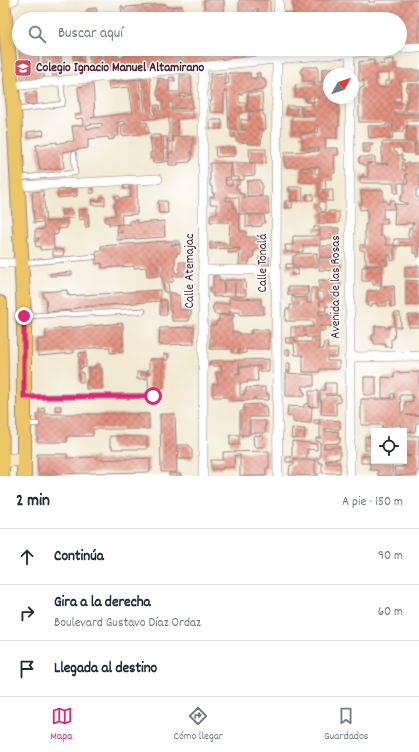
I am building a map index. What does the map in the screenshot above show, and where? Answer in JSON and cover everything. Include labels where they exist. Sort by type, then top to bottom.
[{"type":"main road","points":[[5,3],[14,110],[24,316],[24,397],[30,424],[24,459],[24,476]]},
{"type":"main road","points":[[0,303],[2,476]]},
{"type":"main road","points":[[1,461],[24,459]]},
{"type":"street","points":[[278,12],[279,0]]},
{"type":"street","points":[[407,48],[419,47]]},
{"type":"street","name":"Calle Tonalá","points":[[276,56],[278,476]]},
{"type":"street","points":[[12,86],[313,56]]},
{"type":"street","points":[[350,56],[350,68]]},
{"type":"street","name":"Calle Atemajac","points":[[203,66],[203,476]]},
{"type":"street","name":"Avenida de las Rosas","points":[[350,104],[350,476]]},
{"type":"street","points":[[17,182],[158,179]]},
{"type":"street","points":[[0,263],[21,263]]},
{"type":"street","points":[[203,270],[276,270]]},
{"type":"street","points":[[349,357],[419,356]]},
{"type":"lane","points":[[14,110],[62,104],[61,82]]},
{"type":"lane","points":[[17,182],[74,173],[74,154]]},
{"type":"lane","points":[[21,263],[94,257]]},
{"type":"lane","points":[[24,316],[143,311]]},
{"type":"lane","points":[[24,397],[153,396]]},
{"type":"building","points":[[204,0],[224,0],[224,12],[205,12]]},
{"type":"building","points":[[239,0],[270,0],[270,12],[257,12],[258,9],[254,9],[254,12],[239,12]]},
{"type":"building","points":[[293,0],[369,0],[369,2],[375,2],[375,0],[419,0],[419,43],[407,44],[407,12],[293,12]]},
{"type":"building","points":[[166,4],[166,7],[182,6],[183,9],[182,12],[121,12],[121,6],[123,6],[124,10],[126,7]]},
{"type":"building","points":[[96,8],[97,12],[86,12],[88,9]]},
{"type":"building","points":[[19,56],[38,56],[40,73],[44,72],[44,79],[24,81],[21,79]]},
{"type":"building","points":[[43,56],[61,56],[61,77],[53,78],[52,63],[43,64]]},
{"type":"building","points":[[73,56],[84,56],[84,63],[82,60],[73,60]]},
{"type":"building","points":[[89,56],[99,56],[100,69],[98,69],[98,71],[92,71],[92,69],[90,69]]},
{"type":"building","points":[[101,56],[118,56],[119,58],[125,56],[271,57],[102,73]]},
{"type":"building","points":[[394,59],[394,69],[419,70],[419,81],[400,81],[401,101],[394,101],[394,103],[404,103],[404,112],[394,112],[394,114],[419,114],[419,121],[407,121],[407,128],[403,128],[403,132],[394,132],[392,124],[393,139],[386,139],[386,137],[369,138],[368,126],[386,126],[386,124],[391,124],[390,122],[359,122],[359,90],[364,87],[364,81],[359,81],[359,62],[374,60],[374,65],[384,64],[384,60]],"holes":[[[389,73],[389,81],[385,81],[385,88],[376,87],[375,74]]]},
{"type":"building","points":[[303,67],[318,67],[318,82],[322,82],[323,69],[323,104],[339,104],[339,126],[337,126],[337,138],[323,138],[326,139],[325,148],[338,148],[338,155],[334,155],[335,173],[332,173],[332,179],[325,179],[326,189],[322,190],[333,190],[333,201],[322,201],[322,197],[319,197],[319,183],[300,182],[301,168],[315,167],[285,167],[285,152],[319,151],[319,148],[303,148],[302,137],[300,137],[300,134],[315,132],[292,132],[292,116],[313,116],[313,114],[302,114],[302,106],[312,106],[312,102],[306,102],[306,97],[296,97],[295,85],[314,85],[314,81],[303,81],[301,69],[303,69]],"holes":[[[313,97],[318,97],[318,102],[314,102]],[[315,125],[318,125],[319,133],[315,132]],[[315,167],[319,167],[319,174],[315,174]]]},
{"type":"building","points":[[225,73],[225,85],[229,83],[228,73],[250,73],[250,78],[257,78],[256,73],[260,73],[260,78],[264,78],[264,81],[266,81],[266,87],[264,87],[264,90],[242,92],[242,95],[239,94],[239,103],[246,103],[246,112],[239,112],[239,129],[229,129],[227,91],[224,91],[224,112],[210,112],[210,101],[212,101],[210,91],[210,74]]},
{"type":"building","points":[[180,75],[191,75],[192,94],[180,94],[180,97],[192,95],[192,108],[172,109],[172,111],[193,111],[193,118],[177,119],[178,136],[172,136],[172,142],[169,142],[169,117],[140,120],[141,123],[147,122],[149,133],[122,136],[121,125],[126,124],[125,121],[118,122],[119,136],[114,136],[114,139],[109,140],[108,137],[88,139],[88,148],[62,152],[64,168],[40,170],[36,145],[57,142],[57,144],[74,141],[72,126],[83,125],[82,118],[75,119],[75,115],[81,114],[78,87],[93,84],[95,117],[91,118],[133,113],[129,87],[109,89],[108,82],[150,78],[153,116],[155,115],[155,105],[159,105],[160,112],[162,112],[162,100],[159,100],[159,96],[157,96],[158,78],[169,80],[170,77],[174,77],[175,81],[169,81],[169,92],[180,92]],"holes":[[[139,80],[142,80],[145,113],[142,113]],[[169,102],[172,102],[172,109],[169,109]],[[102,123],[102,127],[87,129],[86,125]]]},
{"type":"building","points":[[407,84],[419,84],[419,112],[406,112],[406,101],[408,101],[408,91],[406,91],[406,87],[408,87]]},
{"type":"building","points":[[36,92],[37,104],[26,105],[26,93]]},
{"type":"building","points":[[248,93],[262,93],[263,111],[247,111]]},
{"type":"building","points":[[287,106],[301,106],[300,114],[287,114]]},
{"type":"building","points":[[263,111],[263,115],[265,115],[266,129],[262,129],[261,144],[247,144],[248,142],[239,143],[239,141],[236,141],[236,137],[231,137],[231,130],[237,130],[239,136],[239,130],[246,130],[241,129],[241,119],[249,121],[249,112]]},
{"type":"building","points":[[210,120],[222,120],[222,129],[210,129]]},
{"type":"building","points":[[407,126],[419,126],[419,141],[406,141]]},
{"type":"building","points":[[43,130],[44,135],[27,138],[27,132]]},
{"type":"building","points":[[150,135],[161,135],[162,147],[164,147],[163,137],[167,137],[169,159],[169,153],[173,153],[173,137],[193,136],[192,152],[190,152],[192,153],[192,160],[190,160],[190,162],[178,163],[178,165],[169,165],[169,161],[165,162],[164,149],[162,149],[163,162],[153,163],[152,158],[150,159],[150,153],[152,153]]},
{"type":"building","points":[[382,142],[414,142],[414,153],[403,153],[403,148],[394,148],[394,152],[397,152],[397,155],[402,155],[402,159],[405,160],[402,162],[402,170],[404,169],[404,171],[406,171],[404,163],[418,163],[419,183],[418,190],[416,190],[416,197],[418,197],[419,203],[419,257],[417,257],[417,253],[413,253],[413,245],[394,246],[394,260],[391,261],[391,255],[387,255],[387,259],[383,259],[387,260],[387,265],[382,265],[381,285],[373,285],[373,281],[362,281],[362,267],[381,265],[366,265],[364,250],[360,250],[360,245],[365,245],[365,224],[367,224],[367,209],[360,210],[359,204],[362,204],[361,191],[383,190],[383,201],[387,201],[387,204],[390,203],[390,200],[394,200],[394,209],[383,209],[383,219],[387,218],[387,224],[380,224],[380,236],[384,236],[384,238],[386,238],[386,245],[394,245],[394,239],[409,239],[409,228],[412,228],[412,224],[414,223],[394,225],[395,204],[407,205],[407,203],[400,201],[402,193],[404,193],[404,183],[398,183],[398,193],[394,193],[394,183],[360,183],[360,177],[368,177],[368,164],[373,163],[367,163],[367,165],[363,165],[363,163],[359,163],[359,157],[375,157],[375,164],[389,164],[382,163]],"holes":[[[405,174],[408,174],[406,175],[408,183],[405,183]]]},
{"type":"building","points":[[363,143],[373,143],[373,145],[370,145],[370,152],[363,152]]},
{"type":"building","points":[[415,143],[419,143],[419,155],[415,155]]},
{"type":"building","points":[[215,147],[235,147],[235,156],[216,157]]},
{"type":"building","points":[[249,149],[266,149],[266,163],[250,163]]},
{"type":"building","points":[[210,163],[230,163],[231,180],[225,180],[226,185],[232,185],[232,180],[239,180],[239,185],[236,185],[236,189],[239,189],[239,194],[244,194],[244,197],[268,197],[269,214],[239,214],[240,231],[246,231],[246,237],[261,237],[262,245],[266,245],[266,249],[256,248],[253,258],[250,258],[248,265],[239,265],[240,248],[210,249],[210,242],[226,243],[226,245],[229,245],[230,222],[210,222],[210,214],[217,214],[217,204],[210,204],[210,197],[214,197],[214,193],[212,193],[212,186],[210,186]],"holes":[[[226,197],[239,197],[239,214],[236,214],[236,208],[233,208],[233,201],[226,201]]]},
{"type":"building","points":[[231,163],[255,163],[255,175],[244,176],[244,180],[239,180],[239,177],[233,177]]},
{"type":"building","points":[[260,180],[260,183],[262,183],[262,196],[247,196],[247,181]]},
{"type":"building","points":[[137,184],[137,214],[121,215],[122,224],[109,225],[109,222],[105,222],[105,217],[116,215],[114,204],[116,204],[117,200],[115,200],[115,196],[119,196],[119,199],[131,197],[131,185]]},
{"type":"building","points":[[123,185],[129,185],[129,189],[124,189]]},
{"type":"building","points":[[289,187],[302,187],[303,201],[291,200],[291,191],[289,191]]},
{"type":"building","points":[[77,188],[77,196],[58,198],[58,190]]},
{"type":"building","points":[[90,189],[94,189],[94,193],[90,193]]},
{"type":"building","points":[[43,191],[46,222],[67,220],[67,228],[58,229],[58,234],[53,235],[54,249],[64,250],[63,256],[53,256],[53,249],[40,250],[40,246],[36,247],[35,241],[39,240],[39,238],[35,239],[35,230],[44,229],[43,222],[34,223],[32,192]]},
{"type":"building","points":[[307,194],[313,194],[313,200],[307,200]]},
{"type":"building","points":[[100,197],[105,197],[105,205],[91,205],[92,200],[100,201]]},
{"type":"building","points":[[158,201],[167,201],[168,213],[159,213]]},
{"type":"building","points":[[285,201],[292,201],[292,208],[285,208]]},
{"type":"building","points":[[319,202],[325,202],[325,211],[321,212]]},
{"type":"building","points":[[88,209],[89,227],[85,227],[85,219],[79,220],[78,210]]},
{"type":"building","points":[[61,210],[72,210],[73,218],[62,219]]},
{"type":"building","points":[[329,211],[339,212],[339,223],[319,224],[319,213]]},
{"type":"building","points":[[246,215],[264,215],[265,223],[262,223],[262,226],[246,227]]},
{"type":"building","points":[[137,220],[138,223],[164,221],[165,237],[117,240],[117,233],[123,232],[117,232],[117,225],[130,224],[130,221]]},
{"type":"building","points":[[314,227],[319,227],[319,231],[314,231]]},
{"type":"building","points":[[320,228],[339,228],[339,239],[320,239],[320,245],[303,245],[303,252],[286,252],[285,245],[293,245],[293,236],[320,235]]},
{"type":"building","points":[[180,241],[180,244],[171,244],[171,246],[180,245],[180,253],[176,253],[177,256],[175,256],[175,273],[179,273],[179,262],[193,262],[193,276],[173,276],[173,282],[168,282],[169,292],[164,292],[162,276],[160,276],[160,266],[158,266],[158,276],[147,277],[146,267],[134,268],[134,266],[102,268],[102,263],[96,264],[96,252],[101,251],[101,246]]},
{"type":"building","points":[[320,246],[339,246],[339,257],[320,257]]},
{"type":"building","points":[[238,248],[238,252],[228,253],[228,250]]},
{"type":"building","points":[[317,253],[317,267],[296,267],[296,265],[293,265],[293,268],[286,268],[286,264],[293,264],[293,256],[296,256],[296,254]]},
{"type":"building","points":[[259,257],[269,257],[269,265],[259,265]]},
{"type":"building","points":[[319,258],[340,258],[340,271],[319,270]]},
{"type":"building","points":[[419,266],[419,277],[405,277],[405,267]]},
{"type":"building","points":[[292,269],[298,269],[298,275],[292,275]]},
{"type":"building","points":[[72,272],[72,275],[50,276],[50,274]]},
{"type":"building","points":[[213,276],[219,276],[219,280],[223,280],[224,292],[225,280],[245,280],[246,296],[235,296],[235,283],[234,296],[213,297],[213,293],[210,293],[210,288],[213,288]]},
{"type":"building","points":[[319,280],[340,281],[340,292],[335,292],[337,307],[325,306],[326,311],[319,311],[319,315],[336,314],[338,322],[336,322],[336,326],[319,326],[325,327],[325,331],[319,331],[319,337],[306,337],[306,335],[304,337],[291,337],[291,327],[304,327],[304,332],[306,332],[306,327],[313,327],[313,321],[285,321],[286,309],[290,309],[290,305],[299,305],[299,303],[292,303],[292,296],[294,296],[294,298],[307,297],[307,303],[311,303],[311,288],[317,288],[317,298],[319,299],[320,306],[320,301],[324,301],[324,292],[319,292]]},
{"type":"building","points":[[406,280],[419,281],[419,305],[406,305]]},
{"type":"building","points":[[381,286],[394,286],[395,307],[390,307],[390,301],[387,300],[387,306],[377,306],[377,303],[372,304],[372,306],[367,306],[367,291],[380,291]]},
{"type":"building","points":[[288,287],[308,287],[308,295],[288,295]]},
{"type":"building","points":[[67,290],[67,294],[69,294],[69,296],[160,290],[160,301],[82,307],[72,310],[47,312],[46,298],[43,298],[43,292]]},
{"type":"building","points":[[169,293],[179,295],[180,310],[191,310],[189,321],[172,321],[171,310],[169,310]]},
{"type":"building","points":[[229,298],[261,299],[261,306],[264,306],[264,314],[240,315],[240,312],[229,312],[229,315],[214,314],[214,310],[212,310],[214,304],[229,304]]},
{"type":"building","points":[[160,300],[166,300],[167,315],[160,315]]},
{"type":"building","points":[[394,313],[400,313],[401,327],[395,327],[394,339],[391,339],[391,347],[385,347],[386,344],[374,344],[372,335],[375,335],[375,326],[385,326],[385,328],[389,328],[389,326],[395,326]]},
{"type":"building","points":[[219,315],[234,315],[232,318],[232,332],[239,332],[239,334],[251,334],[251,330],[269,330],[269,349],[246,349],[246,353],[239,354],[239,349],[238,353],[232,353],[232,349],[210,349],[210,325],[216,325],[216,321],[219,321]]},
{"type":"building","points":[[408,315],[419,315],[419,327],[409,327]]},
{"type":"building","points":[[123,323],[123,352],[110,353],[110,347],[74,349],[74,353],[38,356],[38,339],[46,339],[46,330]]},
{"type":"building","points":[[194,327],[194,344],[159,345],[160,328]]},
{"type":"building","points":[[285,338],[295,338],[295,342],[312,342],[312,338],[319,338],[319,349],[324,349],[323,343],[327,342],[328,349],[338,349],[337,357],[327,357],[327,361],[339,361],[339,369],[320,369],[320,372],[303,372],[303,355],[295,355],[294,343],[286,343]]},
{"type":"building","points":[[286,349],[289,349],[289,355],[286,355]]},
{"type":"building","points":[[86,352],[86,367],[79,368],[79,353]]},
{"type":"building","points":[[164,354],[168,354],[168,360],[164,360]]},
{"type":"building","points":[[149,359],[163,359],[163,389],[149,389],[147,370],[149,370]]},
{"type":"building","points":[[269,359],[269,372],[260,372],[260,366],[239,366],[257,367],[258,381],[247,381],[248,383],[240,383],[240,395],[244,395],[244,393],[246,393],[246,388],[265,387],[265,392],[269,394],[269,400],[255,400],[255,397],[253,400],[231,401],[231,397],[213,397],[213,384],[218,384],[216,372],[222,372],[221,366],[212,366],[210,365],[210,361]],"holes":[[[239,367],[240,375],[235,375],[235,373],[239,373]]]},
{"type":"building","points":[[286,363],[290,363],[290,372],[286,371]]},
{"type":"building","points":[[97,364],[100,364],[100,368],[102,368],[102,389],[86,389],[86,381],[88,381],[88,368],[94,368]]},
{"type":"building","points":[[79,368],[81,368],[81,373],[83,373],[83,382],[79,382]]},
{"type":"building","points":[[137,372],[146,372],[146,379],[137,379]]},
{"type":"building","points":[[419,372],[419,423],[416,423],[415,432],[407,431],[407,428],[400,428],[401,425],[395,425],[394,428],[382,428],[382,425],[361,425],[361,399],[395,399],[394,393],[391,394],[391,398],[382,398],[382,377],[394,378],[394,373]],"holes":[[[400,395],[412,395],[413,401],[405,402],[405,412],[401,413]]]},
{"type":"building","points":[[286,373],[314,375],[314,386],[302,386],[301,389],[305,392],[305,396],[286,396]]},
{"type":"building","points":[[364,377],[376,377],[376,395],[364,395]]},
{"type":"building","points":[[325,383],[336,383],[336,394],[325,394],[326,396],[340,395],[340,402],[336,403],[336,415],[321,414],[322,401],[320,401],[320,390],[325,390]]},
{"type":"building","points":[[309,391],[318,391],[318,407],[307,406],[312,407],[311,423],[293,422],[293,416],[287,416],[288,406],[304,407],[304,404],[309,404]]},
{"type":"building","points":[[260,404],[260,406],[266,406],[267,417],[249,417],[249,435],[240,435],[240,412],[244,410],[244,405]]},
{"type":"building","points":[[55,406],[61,406],[61,410],[55,411]]},
{"type":"building","points":[[44,408],[45,414],[149,414],[149,429],[93,429],[93,436],[67,436],[67,442],[37,442],[37,414],[39,414],[39,409]]},
{"type":"building","points":[[160,414],[175,414],[177,472],[161,472]]},
{"type":"building","points":[[320,419],[340,421],[340,429],[325,429],[325,432],[338,431],[340,443],[324,444],[324,448],[340,447],[340,458],[326,460],[326,463],[340,463],[340,473],[322,473],[322,463],[320,463],[316,458],[320,458],[320,442],[316,441],[316,438],[320,438]]},
{"type":"building","points":[[314,420],[319,420],[319,424],[314,424]]},
{"type":"building","points":[[250,421],[266,421],[265,433],[250,433]]},
{"type":"building","points":[[292,428],[305,429],[304,439],[291,438]]},
{"type":"building","points":[[230,435],[239,435],[239,445],[230,445]]},
{"type":"building","points":[[263,435],[264,447],[254,447],[253,436]]},
{"type":"building","points":[[110,436],[147,437],[147,449],[112,449],[112,446],[110,446]]},
{"type":"building","points":[[407,436],[419,436],[419,471],[417,471],[417,475],[395,476],[394,467],[404,467],[404,464],[407,464],[407,456],[411,456],[407,455]]},
{"type":"building","points":[[365,437],[371,437],[371,450],[365,450]]},
{"type":"building","points":[[292,441],[317,444],[317,450],[307,449],[307,458],[294,458],[294,460],[315,460],[315,474],[318,474],[318,476],[289,475],[290,465],[294,465],[294,462],[286,462],[286,457],[292,457]]},
{"type":"building","points":[[177,445],[189,445],[192,451],[192,459],[178,459],[179,451],[177,451]]},
{"type":"building","points":[[269,451],[269,468],[266,468],[266,476],[240,476],[240,455],[235,455],[234,467],[211,469],[211,460],[223,460],[223,452]]},
{"type":"building","points":[[37,454],[67,454],[67,458],[97,457],[97,460],[150,458],[150,472],[38,474]]},
{"type":"building","points":[[361,456],[370,456],[370,463],[361,463]]},
{"type":"building","points":[[370,462],[371,464],[392,464],[392,476],[378,476],[378,470],[370,470]]},
{"type":"building","points":[[169,473],[181,474],[181,476],[169,476]]},
{"type":"place","name":"Colegio Ignacio Manuel Altamirano","points":[[23,68]]},
{"type":"route","points":[[24,316],[24,397],[153,396]]}]
